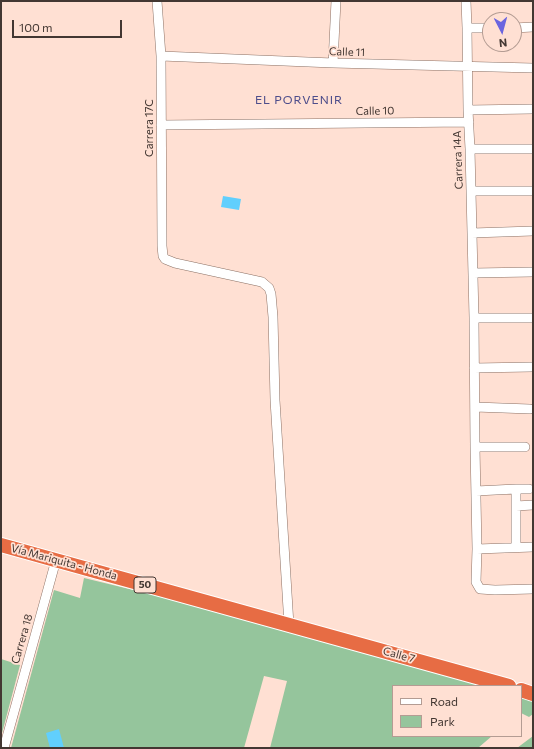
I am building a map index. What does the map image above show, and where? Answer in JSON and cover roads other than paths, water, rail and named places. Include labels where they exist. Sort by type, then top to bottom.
[{"type":"highway","name":"Vía Mariquita - Honda","points":[[1,545],[289,625]]},
{"type":"highway","name":"Calle 7","points":[[289,625],[505,685]]},
{"type":"highway","points":[[522,690],[533,694]]},
{"type":"street","name":"Carrera 17C","points":[[157,1],[161,56],[163,256],[165,259],[175,263],[262,282],[269,288],[271,294],[275,400],[289,625]]},
{"type":"street","points":[[333,63],[336,1]]},
{"type":"street","name":"Carrera 14A","points":[[466,1],[474,318],[477,549],[476,582],[480,589],[533,589]]},
{"type":"street","points":[[522,28],[533,27]]},
{"type":"street","points":[[467,28],[482,28]]},
{"type":"street","name":"Calle 11","points":[[161,56],[333,63],[533,68]]},
{"type":"street","points":[[468,110],[533,109]]},
{"type":"street","name":"Calle 10","points":[[161,125],[468,122]]},
{"type":"street","points":[[470,149],[533,149]]},
{"type":"street","points":[[471,191],[533,191]]},
{"type":"street","points":[[472,233],[533,231]]},
{"type":"street","points":[[473,273],[533,272]]},
{"type":"street","points":[[474,318],[533,318]]},
{"type":"street","points":[[474,368],[532,367]]},
{"type":"street","points":[[475,407],[530,408]]},
{"type":"street","points":[[475,447],[525,447]]},
{"type":"street","points":[[516,489],[516,547]]},
{"type":"street","points":[[476,491],[529,489]]},
{"type":"street","points":[[516,506],[533,505]]},
{"type":"street","points":[[477,549],[533,547]]},
{"type":"street","name":"Carrera 18","points":[[4,748],[56,560]]},
{"type":"water","points":[[223,196],[241,199],[239,210],[221,207]]},
{"type":"water","points":[[59,729],[64,748],[50,748],[46,733]]},
{"type":"district","name":"EL PORVENIR","points":[[299,100]]}]
